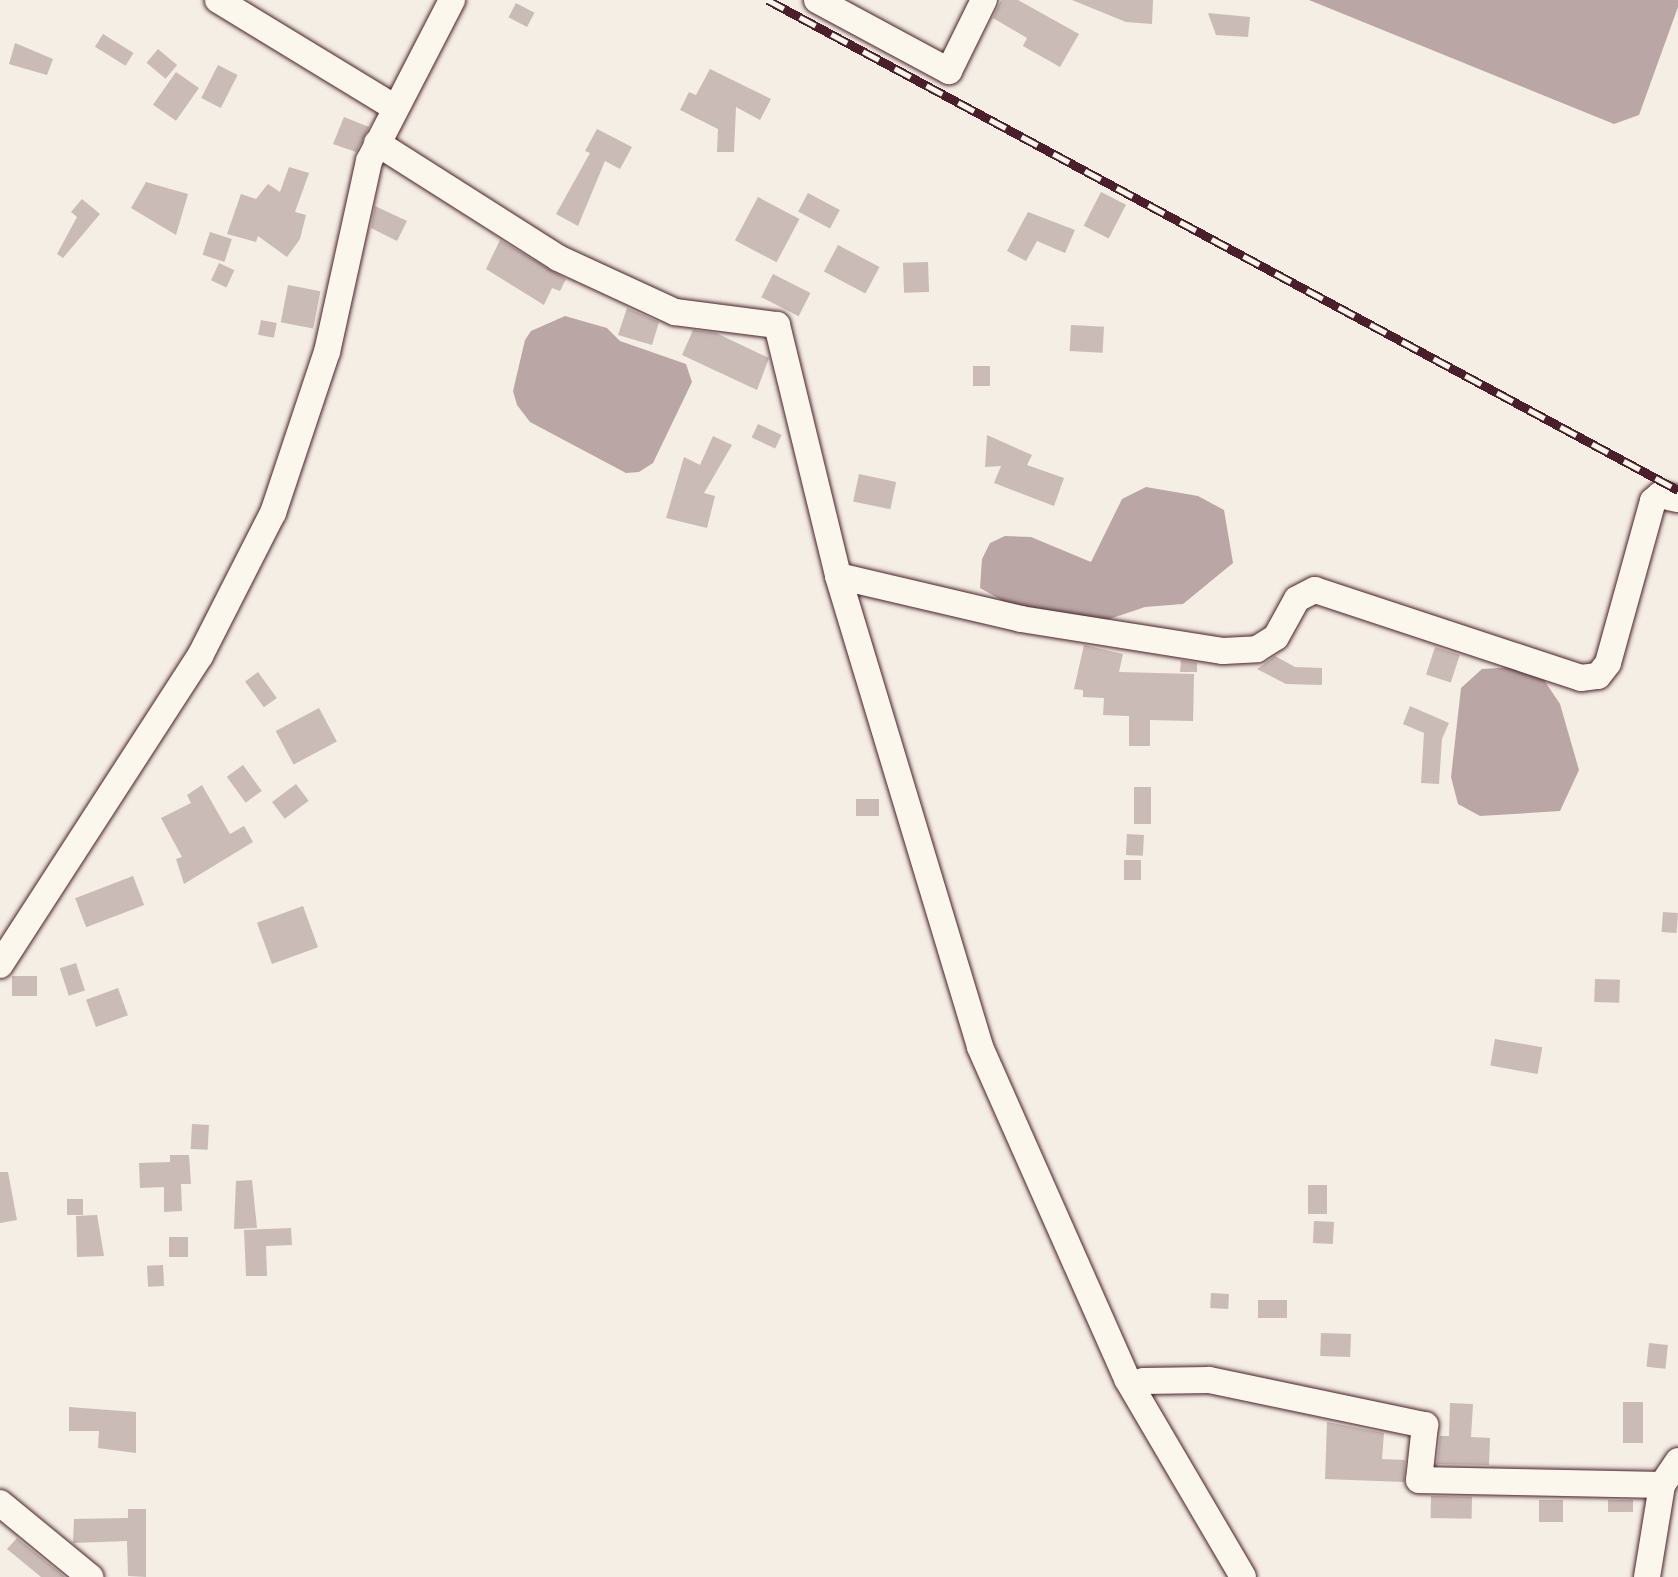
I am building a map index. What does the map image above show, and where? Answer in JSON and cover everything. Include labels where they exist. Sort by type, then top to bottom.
[{"type":"street","points":[[218,0],[394,107]]},
{"type":"street","points":[[0,965],[200,656],[273,513],[327,352],[377,143],[452,0]]},
{"type":"street","points":[[817,0],[949,71],[984,0]]},
{"type":"street","points":[[377,143],[558,258],[675,312],[777,325],[838,576],[980,1047],[1127,1379],[1243,1577]]},
{"type":"street","points":[[838,576],[1021,619],[1223,651],[1257,649],[1276,637],[1297,599],[1315,590],[1581,678],[1598,676],[1608,663],[1653,501],[1660,495],[1678,499]]},
{"type":"street","points":[[1143,1381],[1209,1380],[1425,1425],[1419,1480],[1662,1485]]},
{"type":"street","points":[[1647,1577],[1662,1485],[1678,1461]]},
{"type":"street","points":[[0,1503],[90,1577]]},
{"type":"shaded area","points":[[1309,0],[1678,0],[1678,7],[1639,115],[1614,124]]},
{"type":"shaded area","points":[[565,316],[607,328],[620,341],[686,364],[692,382],[653,463],[639,472],[626,473],[530,422],[517,405],[513,391],[525,340],[531,331]]},
{"type":"shaded area","points":[[1146,487],[1198,496],[1224,510],[1233,563],[1183,604],[1145,607],[1086,627],[1024,613],[980,588],[982,559],[990,543],[1005,536],[1031,537],[1091,562],[1122,499]]},
{"type":"shaded area","points":[[1515,667],[1544,680],[1560,704],[1579,770],[1560,811],[1480,816],[1458,804],[1451,777],[1461,688],[1482,669]]},
{"type":"building","points":[[1001,0],[1018,0],[1079,34],[1060,67],[1023,46],[1027,38],[993,18]]},
{"type":"building","points":[[1072,0],[1153,0],[1152,24],[1126,22]]},
{"type":"building","points":[[516,3],[535,13],[527,27],[508,17]]},
{"type":"building","points":[[1208,13],[1250,17],[1248,37],[1216,35]]},
{"type":"building","points":[[103,34],[134,53],[126,66],[95,47]]},
{"type":"building","points":[[15,43],[53,59],[47,75],[9,64]]},
{"type":"building","points":[[158,49],[177,65],[166,79],[146,63]]},
{"type":"building","points":[[218,65],[238,75],[221,108],[201,98]]},
{"type":"building","points":[[710,69],[771,99],[760,120],[736,107],[734,152],[717,152],[718,129],[680,110],[689,92],[696,95]]},
{"type":"building","points":[[176,72],[199,88],[176,121],[153,105]]},
{"type":"building","points":[[344,117],[369,127],[356,152],[333,144]]},
{"type":"building","points":[[597,129],[632,147],[620,169],[605,161],[578,226],[556,214],[590,153],[585,151]]},
{"type":"building","points":[[289,167],[309,173],[295,212],[306,215],[300,239],[287,257],[258,236],[256,242],[227,234],[241,194],[256,199],[268,184],[280,192]]},
{"type":"building","points":[[146,182],[188,194],[176,235],[131,208]]},
{"type":"building","points":[[1101,192],[1126,205],[1109,239],[1084,226]]},
{"type":"building","points":[[808,193],[840,210],[830,228],[798,212]]},
{"type":"building","points":[[758,197],[799,219],[776,262],[735,240]]},
{"type":"building","points":[[82,199],[100,214],[63,258],[57,254],[77,217],[71,212]]},
{"type":"building","points":[[375,206],[407,221],[397,241],[371,228]]},
{"type":"building","points":[[1028,212],[1075,230],[1065,253],[1037,241],[1026,261],[1007,251]]},
{"type":"building","points":[[210,232],[232,239],[224,262],[203,255]]},
{"type":"building","points":[[500,240],[566,279],[560,291],[552,288],[544,305],[486,269]]},
{"type":"building","points":[[838,245],[879,267],[865,294],[824,271]]},
{"type":"building","points":[[928,262],[929,292],[904,293],[903,263]]},
{"type":"building","points":[[219,263],[234,270],[226,287],[211,280]]},
{"type":"building","points":[[773,274],[810,293],[799,316],[761,297]]},
{"type":"building","points":[[288,285],[320,291],[313,329],[281,322]]},
{"type":"building","points":[[627,308],[659,322],[652,345],[618,335]]},
{"type":"building","points":[[261,320],[277,323],[274,338],[258,335]]},
{"type":"building","points":[[1071,325],[1104,327],[1103,353],[1070,351]]},
{"type":"building","points":[[693,330],[716,333],[769,358],[757,390],[682,355]]},
{"type":"building","points":[[973,366],[990,366],[990,386],[973,386]]},
{"type":"building","points":[[758,424],[782,435],[775,449],[752,438]]},
{"type":"building","points":[[987,435],[1032,455],[1027,465],[1064,478],[1054,506],[994,483],[1001,466],[985,467]]},
{"type":"building","points":[[713,436],[732,445],[704,493],[715,496],[707,528],[666,518],[684,457],[700,465]]},
{"type":"building","points":[[859,474],[896,482],[890,509],[853,501]]},
{"type":"building","points":[[1084,645],[1123,654],[1119,672],[1194,674],[1193,721],[1150,720],[1150,746],[1129,746],[1129,716],[1103,715],[1104,698],[1083,697],[1083,690],[1074,689]]},
{"type":"building","points":[[1435,647],[1460,655],[1451,683],[1426,675]]},
{"type":"building","points":[[1275,656],[1295,667],[1322,668],[1322,685],[1286,684],[1257,669]]},
{"type":"building","points":[[1181,660],[1197,663],[1197,672],[1180,672]]},
{"type":"building","points":[[258,672],[277,698],[264,707],[245,681]]},
{"type":"building","points":[[1410,706],[1449,723],[1442,739],[1439,784],[1421,783],[1424,733],[1403,724]]},
{"type":"building","points":[[319,708],[337,742],[294,765],[276,731]]},
{"type":"building","points":[[243,765],[262,791],[246,803],[227,777]]},
{"type":"building","points":[[296,784],[309,801],[285,819],[272,802]]},
{"type":"building","points":[[202,785],[230,834],[244,826],[253,842],[184,884],[176,859],[182,857],[161,818],[191,803],[187,795]]},
{"type":"building","points":[[1134,787],[1151,787],[1151,824],[1134,824]]},
{"type":"building","points":[[856,799],[879,799],[879,816],[856,816]]},
{"type":"building","points":[[1127,834],[1144,835],[1143,856],[1126,855]]},
{"type":"building","points":[[1124,860],[1141,860],[1141,880],[1124,880]]},
{"type":"building","points":[[133,876],[144,905],[86,927],[75,898]]},
{"type":"building","points":[[303,906],[318,947],[272,964],[257,923]]},
{"type":"building","points":[[1663,912],[1678,913],[1677,933],[1662,932]]},
{"type":"building","points":[[76,963],[85,991],[69,996],[60,968]]},
{"type":"building","points":[[12,976],[37,976],[37,996],[12,996]]},
{"type":"building","points":[[1595,979],[1620,980],[1619,1003],[1594,1002]]},
{"type":"building","points":[[118,988],[128,1015],[96,1027],[86,1000]]},
{"type":"building","points":[[1495,1039],[1542,1047],[1538,1074],[1490,1066]]},
{"type":"building","points":[[192,1124],[209,1125],[208,1150],[191,1149]]},
{"type":"building","points":[[170,1155],[189,1155],[191,1184],[181,1184],[182,1211],[164,1212],[164,1187],[140,1188],[139,1163],[170,1162]]},
{"type":"building","points":[[0,1172],[8,1172],[17,1220],[0,1223]]},
{"type":"building","points":[[252,1180],[257,1228],[234,1229],[236,1181]]},
{"type":"building","points":[[1308,1185],[1327,1185],[1327,1214],[1308,1214]]},
{"type":"building","points":[[67,1199],[83,1199],[83,1215],[67,1215]]},
{"type":"building","points":[[97,1215],[104,1256],[77,1257],[76,1216]]},
{"type":"building","points":[[1314,1221],[1334,1222],[1333,1244],[1313,1243]]},
{"type":"building","points":[[291,1228],[292,1245],[266,1246],[267,1276],[246,1276],[244,1230]]},
{"type":"building","points":[[169,1237],[188,1237],[188,1257],[169,1257]]},
{"type":"building","points":[[163,1265],[164,1286],[148,1287],[147,1266]]},
{"type":"building","points":[[1211,1293],[1229,1294],[1228,1309],[1210,1308]]},
{"type":"building","points":[[1258,1300],[1287,1300],[1287,1318],[1258,1318]]},
{"type":"building","points":[[1321,1333],[1351,1334],[1350,1357],[1320,1356]]},
{"type":"building","points":[[1649,1343],[1668,1345],[1665,1369],[1646,1367]]},
{"type":"building","points":[[1623,1402],[1643,1402],[1643,1443],[1623,1443]]},
{"type":"building","points":[[1450,1403],[1473,1404],[1471,1437],[1490,1438],[1489,1465],[1437,1464],[1440,1436],[1449,1436]]},
{"type":"building","points":[[69,1407],[136,1412],[136,1453],[98,1448],[99,1431],[69,1431]]},
{"type":"building","points":[[1327,1422],[1384,1433],[1382,1459],[1405,1460],[1404,1482],[1325,1479]]},
{"type":"building","points":[[1431,1496],[1472,1497],[1472,1519],[1431,1518]]},
{"type":"building","points":[[1539,1500],[1563,1500],[1563,1522],[1539,1522]]},
{"type":"building","points":[[1608,1500],[1633,1500],[1633,1512],[1608,1512]]},
{"type":"building","points":[[128,1509],[146,1509],[146,1577],[128,1576],[127,1541],[73,1543],[74,1519],[128,1518]]},
{"type":"building","points":[[17,1538],[65,1577],[41,1577],[7,1549]]},
{"type":"railway","points":[[768,0],[1678,490]]}]
